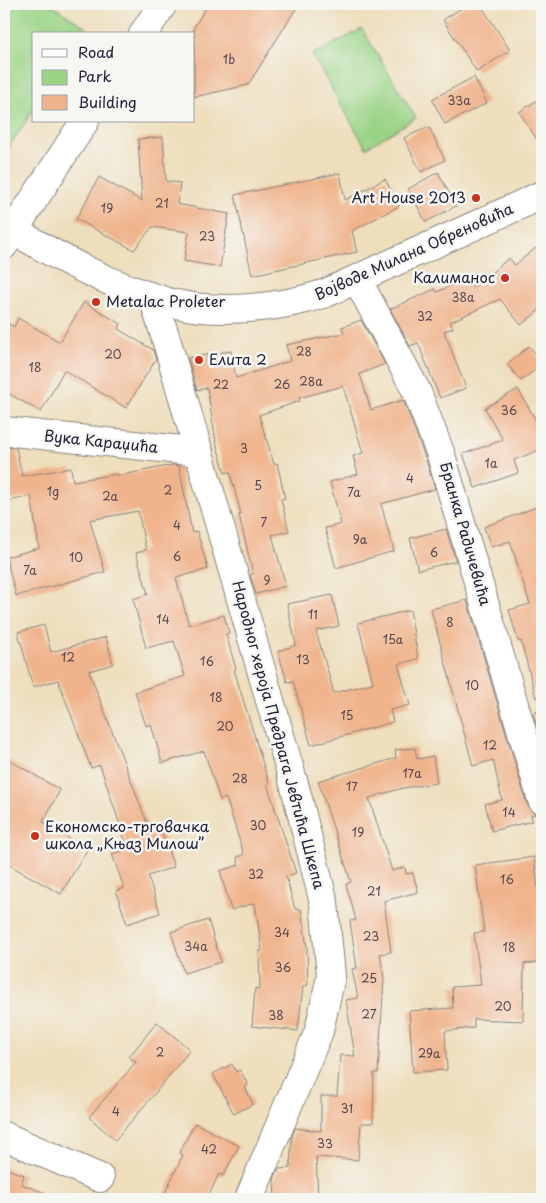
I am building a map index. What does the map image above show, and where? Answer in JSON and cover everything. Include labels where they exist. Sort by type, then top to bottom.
[{"type":"street","points":[[144,32],[163,4]]},
{"type":"street","points":[[7,233],[84,122]]},
{"type":"street","name":"Војводе Милана Обреновића","points":[[7,233],[115,284],[175,304],[204,308],[261,307],[308,299],[326,293],[542,195]]},
{"type":"street","name":"Бранка Радичевића","points":[[357,279],[417,392],[441,455],[542,800]]},
{"type":"street","name":"Народног хероја Предрага Јевтића Шкепа","points":[[153,297],[298,800],[324,903],[331,976],[319,1031],[249,1199]]},
{"type":"street","name":"Вука Караџића","points":[[4,431],[199,452]]},
{"type":"street","points":[[4,1136],[100,1178]]},
{"type":"green space","points":[[12,4],[50,4],[87,28],[84,32],[32,32],[32,112],[4,155],[4,16]]},
{"type":"green space","points":[[362,29],[416,118],[366,148],[312,55]]},
{"type":"building","points":[[208,4],[299,4],[248,85],[195,97],[194,27]]},
{"type":"building","points":[[468,4],[480,4],[510,50],[477,72],[443,20]]},
{"type":"building","points":[[474,77],[487,103],[445,124],[432,99]]},
{"type":"building","points":[[542,97],[542,147],[519,112]]},
{"type":"building","points":[[429,127],[445,160],[421,172],[404,138]]},
{"type":"building","points":[[163,137],[166,181],[180,183],[177,204],[229,214],[220,267],[184,261],[189,232],[152,227],[134,250],[76,219],[99,177],[142,201],[138,139]]},
{"type":"building","points":[[438,172],[456,206],[426,222],[408,189]]},
{"type":"building","points":[[340,173],[345,200],[385,179],[399,206],[352,231],[357,252],[252,275],[235,195]]},
{"type":"building","points":[[542,243],[542,308],[521,325],[500,299],[450,322],[453,328],[444,331],[466,388],[440,398],[418,343],[410,346],[390,309],[435,289],[437,292],[468,278],[473,288],[509,258],[515,265]]},
{"type":"building","points":[[84,302],[121,324],[118,329],[153,350],[156,359],[126,408],[64,370],[41,412],[4,391],[4,321],[14,327],[18,318],[60,342]]},
{"type":"building","points":[[361,320],[385,364],[360,374],[371,410],[403,400],[435,489],[381,504],[394,551],[336,568],[325,528],[341,524],[330,482],[358,474],[353,456],[363,453],[343,386],[299,398],[300,401],[259,415],[274,464],[277,463],[285,498],[281,499],[289,531],[272,535],[286,586],[256,594],[250,575],[253,574],[239,515],[241,514],[230,472],[225,473],[216,442],[207,388],[197,390],[188,358],[231,351],[236,378],[290,361],[286,345],[344,333],[342,327]]},
{"type":"building","points":[[529,346],[542,364],[521,381],[507,364]]},
{"type":"building","points":[[518,389],[542,431],[542,449],[514,460],[518,473],[475,488],[463,454],[503,440],[485,408]]},
{"type":"building","points":[[4,447],[16,448],[22,476],[71,468],[73,481],[117,474],[117,476],[173,465],[179,466],[192,533],[197,531],[208,569],[176,578],[189,625],[224,615],[229,633],[226,634],[236,669],[234,670],[269,783],[267,784],[296,873],[286,876],[295,909],[301,909],[307,947],[308,985],[303,986],[298,1031],[252,1026],[255,988],[260,989],[259,951],[262,951],[255,903],[231,910],[220,871],[239,865],[237,857],[244,855],[226,798],[220,800],[204,751],[162,763],[151,724],[146,726],[135,692],[185,676],[174,641],[146,648],[133,599],[148,594],[136,553],[146,550],[138,511],[90,520],[105,572],[16,596],[6,557],[39,548],[31,496],[4,502]]},
{"type":"building","points":[[542,505],[542,697],[536,698],[521,641],[518,641],[509,610],[530,604],[510,541],[491,547],[484,527]]},
{"type":"building","points":[[446,529],[456,561],[418,570],[410,538]]},
{"type":"building","points":[[332,595],[339,626],[316,631],[334,693],[373,683],[358,623],[410,610],[418,659],[398,664],[410,705],[390,710],[393,722],[311,745],[293,681],[287,682],[278,651],[296,645],[287,604]]},
{"type":"building","points":[[467,600],[527,804],[531,811],[536,814],[531,815],[532,821],[492,831],[485,804],[502,800],[493,760],[473,766],[431,609]]},
{"type":"building","points":[[44,625],[51,652],[106,637],[113,664],[89,671],[151,833],[161,830],[174,867],[148,876],[160,913],[127,924],[116,891],[124,888],[112,854],[128,849],[100,765],[91,768],[58,680],[33,687],[18,632]]},
{"type":"building","points":[[542,710],[542,745],[533,713]]},
{"type":"building","points":[[415,748],[417,759],[433,756],[437,783],[403,788],[369,798],[392,871],[405,867],[406,874],[413,873],[418,892],[384,901],[391,952],[380,954],[384,979],[378,1073],[374,1073],[373,1123],[361,1123],[358,1160],[316,1157],[318,1197],[275,1199],[274,1180],[278,1169],[290,1168],[292,1137],[295,1128],[321,1131],[321,1096],[337,1096],[340,1055],[355,1056],[346,1000],[358,998],[352,969],[357,968],[350,921],[356,920],[346,884],[351,882],[318,781],[396,758],[395,750]]},
{"type":"building","name":"Економско-трговачка школа „Књаз Милош”","points":[[4,757],[60,790],[43,822],[87,850],[61,894],[4,862]]},
{"type":"building","points":[[534,857],[542,919],[542,962],[524,964],[523,1021],[474,1019],[474,1028],[445,1031],[447,1070],[413,1072],[409,1011],[453,1008],[452,987],[481,985],[474,933],[484,932],[475,865]]},
{"type":"building","points":[[208,920],[221,962],[184,973],[171,932]]},
{"type":"building","points":[[157,1022],[190,1050],[115,1140],[89,1117],[136,1062],[129,1057]]},
{"type":"building","points":[[232,1064],[236,1072],[240,1070],[248,1085],[245,1087],[253,1104],[234,1114],[213,1074]]},
{"type":"building","points":[[195,1123],[239,1146],[223,1176],[219,1174],[207,1199],[162,1199],[183,1155],[179,1153]]},
{"type":"building","points":[[4,1168],[24,1175],[21,1184],[56,1197],[56,1199],[4,1199]]},
{"type":"place","name":"Art House 2013","points":[[476,198]]},
{"type":"place","name":"Калиманос","points":[[505,278]]},
{"type":"place","name":"Metalac Proleter","points":[[96,302]]},
{"type":"place","name":"Елита 2","points":[[199,360]]},
{"type":"place","name":"Економско-трговачка школа „Књаз Милош”","points":[[35,836]]}]
